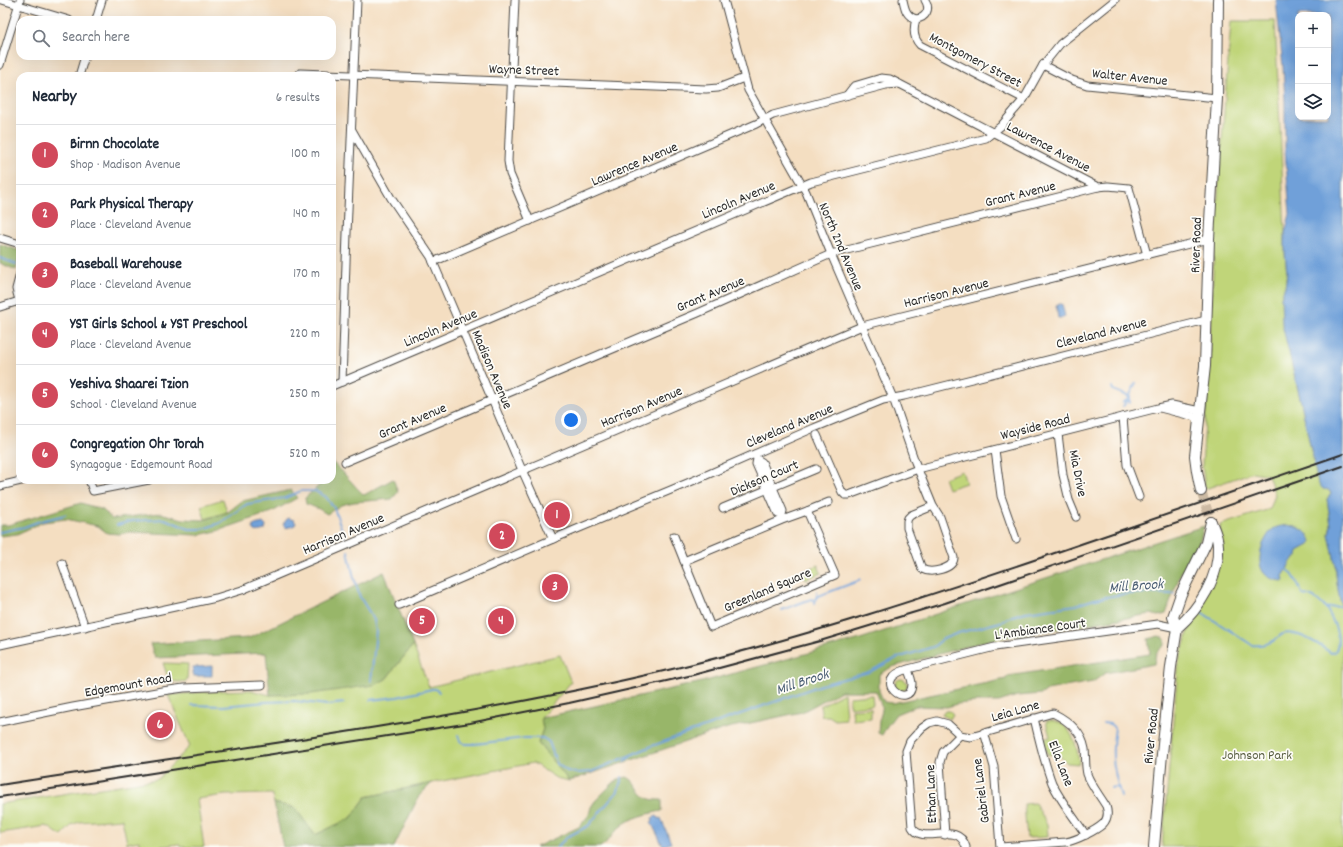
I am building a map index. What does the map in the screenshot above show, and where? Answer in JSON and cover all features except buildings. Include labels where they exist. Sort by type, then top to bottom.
[{"type":"street","points":[[2,0],[19,2],[58,16]]},
{"type":"street","points":[[97,16],[102,0]]},
{"type":"street","points":[[342,382],[346,241],[357,0]]},
{"type":"street","points":[[515,0],[508,161],[510,174],[530,221]]},
{"type":"street","name":"North 2nd Avenue","points":[[724,0],[748,90],[802,186],[893,398],[918,469],[933,506],[940,518],[954,558],[952,564],[929,572],[922,569],[907,528],[908,518],[911,515],[933,506]]},
{"type":"street","name":"Montgomery Street","points":[[903,0],[909,16],[916,19],[924,16],[927,12],[927,4],[924,0]]},
{"type":"street","name":"Lincoln Avenue","points":[[336,384],[811,182],[986,138],[1001,126],[1024,99],[1043,65],[1060,44],[1115,0]]},
{"type":"street","name":"River Road","points":[[1201,491],[1196,471],[1196,456],[1205,366],[1209,239],[1217,98],[1218,0]]},
{"type":"street","points":[[0,65],[19,2]]},
{"type":"street","name":"Montgomery Street","points":[[916,19],[914,26],[914,37],[920,45],[1024,99]]},
{"type":"street","points":[[80,72],[84,60]]},
{"type":"street","name":"Walter Avenue","points":[[1043,65],[1072,80],[1087,85],[1217,98]]},
{"type":"street","name":"Wayne Street","points":[[336,75],[706,89],[718,88],[744,78]]},
{"type":"street","name":"Lawrence Avenue","points":[[433,262],[774,115],[846,96],[854,86],[881,78],[890,79],[914,90],[1098,187],[1108,186],[1129,188],[1147,255]]},
{"type":"street","name":"Madison Avenue","points":[[352,130],[391,198],[433,262],[553,539]]},
{"type":"street","name":"Grant Avenue","points":[[345,462],[698,313],[831,254],[1098,187]]},
{"type":"street","points":[[0,238],[16,243]]},
{"type":"street","name":"Harrison Avenue","points":[[0,645],[85,628],[216,598],[242,590],[862,326],[1209,239]]},
{"type":"street","points":[[0,307],[16,303]]},
{"type":"street","name":"Cleveland Avenue","points":[[399,605],[553,539],[756,456],[814,428],[876,402],[1206,320]]},
{"type":"street","name":"Wayside Road","points":[[817,435],[842,492],[845,495],[849,495],[918,469],[1158,408],[1172,405],[1200,414]]},
{"type":"street","points":[[1123,417],[1128,465],[1139,497]]},
{"type":"street","name":"Mia Drive","points":[[1058,434],[1063,475],[1069,500],[1076,517]]},
{"type":"street","points":[[995,450],[1002,496],[1016,539]]},
{"type":"street","points":[[756,456],[756,464],[770,488],[778,514],[783,517]]},
{"type":"street","name":"Dickson Court","points":[[723,508],[816,469]]},
{"type":"street","points":[[0,486],[16,482]]},
{"type":"street","points":[[90,484],[93,491],[128,484]]},
{"type":"street","points":[[684,561],[783,517],[807,511],[828,502]]},
{"type":"street","name":"Greenland Square","points":[[674,536],[711,627],[835,575],[807,511]]},
{"type":"street","name":"River Road","points":[[1154,847],[1162,746],[1177,628],[1173,617],[1181,594],[1206,543],[1210,522],[1218,544],[1216,566],[1202,596],[1188,617],[1177,628]]},
{"type":"street","points":[[62,563],[85,628]]},
{"type":"street","name":"L'Ambiance Court","points":[[908,669],[995,647],[1158,624],[1177,628]]},
{"type":"street","name":"Edgemount Road","points":[[0,722],[162,691],[184,688],[262,685]]},
{"type":"street","name":"Leia Lane","points":[[960,735],[971,737],[1053,713],[1070,723],[1076,731],[1084,747],[1087,774],[1106,806],[1108,812],[1103,824],[1076,840],[1000,847]]},
{"type":"street","name":"Ella Lane","points":[[1034,718],[1052,782],[1057,792],[1086,834]]},
{"type":"street","points":[[960,735],[948,724],[937,721],[929,723],[910,741],[906,751],[912,827],[918,835],[945,834],[957,836],[961,838],[966,847]]},
{"type":"street","name":"Gabriel Lane","points":[[984,732],[994,767],[1000,847]]},
{"type":"street","name":"Ethan Lane","points":[[945,834],[940,762],[944,752],[960,735]]},
{"type":"green space","name":"Johnson Park","points":[[1231,21],[1275,21],[1287,274],[1281,297],[1292,366],[1318,483],[1329,490],[1331,494],[1327,499],[1331,525],[1329,534],[1343,612],[1343,847],[1162,847],[1179,660],[1194,616],[1221,558],[1220,525],[1270,509],[1275,495],[1268,475],[1253,472],[1205,489],[1202,465],[1209,370],[1214,246]]},
{"type":"green space","points":[[0,244],[16,250],[16,270],[0,263]]},
{"type":"green space","points":[[336,466],[364,495],[393,479],[398,492],[392,499],[354,502],[341,505],[327,514],[306,504],[305,498],[321,484],[336,484]]},
{"type":"green space","points":[[962,471],[966,483],[948,489],[944,478]]},
{"type":"green space","points":[[291,490],[297,498],[272,512],[217,531],[198,535],[130,532],[119,534],[107,533],[98,526],[66,519],[43,522],[17,534],[0,536],[0,525],[8,525],[81,503],[103,510],[112,519],[160,513],[183,519],[204,520],[228,512],[242,501]]},
{"type":"green space","points":[[223,499],[227,512],[205,519],[201,506]]},
{"type":"green space","points":[[1204,526],[1200,541],[1180,575],[1166,614],[1158,616],[1151,614],[990,640],[892,667],[879,674],[879,691],[884,702],[892,703],[1006,679],[1008,676],[1150,654],[1148,639],[1159,636],[1165,639],[1165,645],[1156,653],[1154,664],[1105,673],[1093,682],[1047,690],[1042,694],[1017,696],[999,702],[977,702],[957,704],[947,707],[916,706],[896,714],[882,735],[878,733],[882,711],[876,691],[841,691],[802,712],[727,728],[569,781],[538,743],[543,729],[541,718],[702,682],[857,640]]},
{"type":"green space","points":[[818,565],[821,573],[806,579],[802,572]]},
{"type":"green space","points":[[384,572],[413,645],[386,679],[374,685],[311,694],[270,695],[266,653],[155,658],[150,644],[249,638]]},
{"type":"green space","points":[[413,645],[429,687],[560,655],[571,682],[541,718],[543,729],[538,743],[569,781],[556,778],[533,763],[366,797],[351,818],[315,835],[295,808],[274,803],[272,794],[225,795],[197,799],[204,847],[180,847],[179,844],[140,847],[139,841],[127,843],[122,819],[79,822],[72,825],[62,835],[46,826],[0,833],[0,804],[158,779],[190,746],[168,695],[250,690],[270,695],[386,679]]},
{"type":"green space","points":[[163,663],[188,664],[187,681],[169,681]]},
{"type":"green space","points":[[901,679],[905,681],[907,685],[905,689],[901,691],[897,689],[895,685],[897,681]]},
{"type":"green space","points":[[844,693],[846,719],[835,720],[829,716],[822,716],[820,706]]},
{"type":"green space","points":[[872,695],[873,705],[850,707],[849,697]]},
{"type":"green space","points":[[871,708],[871,718],[853,720],[852,709]]},
{"type":"green space","points":[[945,711],[950,711],[953,714],[950,719],[942,715]]},
{"type":"green space","points":[[1046,721],[1054,721],[1067,728],[1077,749],[1079,764],[1067,763],[1055,754],[1048,755],[1043,739],[1050,737]]},
{"type":"green space","points":[[627,777],[646,797],[662,800],[662,811],[629,821],[620,827],[600,847],[536,847],[579,827],[589,815],[591,807],[595,801],[618,779]]},
{"type":"green space","points":[[432,783],[419,796],[394,847],[283,847],[274,803],[295,808],[315,835],[351,818],[366,797]]},
{"type":"green space","points":[[1035,803],[1047,824],[1048,837],[1027,838],[1024,804]]},
{"type":"water","points":[[1276,0],[1343,0],[1343,611],[1340,602],[1336,567],[1329,534],[1331,525],[1327,499],[1331,494],[1329,490],[1323,489],[1318,483],[1301,402],[1282,324],[1281,297],[1287,274],[1285,233],[1290,214],[1285,150],[1285,101]]},
{"type":"water","points":[[1062,304],[1065,316],[1062,318],[1058,318],[1056,306]]},
{"type":"water","points":[[288,518],[294,520],[296,523],[294,526],[285,528],[283,524]]},
{"type":"water","points":[[263,523],[266,526],[265,530],[258,532],[254,530],[254,525]]},
{"type":"water","points":[[1288,525],[1305,531],[1311,541],[1309,545],[1298,551],[1297,557],[1290,563],[1283,576],[1284,581],[1276,580],[1270,578],[1262,570],[1260,564],[1261,551],[1263,544],[1273,529],[1279,526]]},
{"type":"water","points":[[212,666],[212,676],[194,676],[192,673],[193,667]]},
{"type":"water","points":[[657,816],[659,819],[661,818],[671,843],[663,846],[651,822],[653,821],[652,818]]},
{"type":"waterway","points":[[0,258],[16,264]]},
{"type":"waterway","points":[[1130,403],[1130,395],[1136,383]]},
{"type":"waterway","points":[[1112,387],[1113,390],[1128,396],[1129,399]]},
{"type":"waterway","points":[[1123,402],[1129,399]]},
{"type":"waterway","points":[[1123,406],[1129,400]]},
{"type":"waterway","name":"Mill Brook","points":[[117,525],[132,521],[165,519],[189,529],[203,529],[220,523],[247,504],[285,498],[301,491],[315,491],[326,497],[334,508],[345,538]]},
{"type":"waterway","name":"Mill Brook","points":[[0,532],[24,527],[40,521],[65,515]]},
{"type":"waterway","name":"Mill Brook","points":[[348,551],[360,597],[374,620],[376,631],[371,681]]},
{"type":"waterway","points":[[1288,570],[1295,578],[1303,595],[1316,599],[1326,608],[1343,606]]},
{"type":"waterway","points":[[815,603],[816,597],[860,579]]},
{"type":"waterway","points":[[817,591],[817,597]]},
{"type":"waterway","name":"Mill Brook","points":[[458,735],[460,741],[465,744],[525,738],[543,738],[549,742],[557,764],[567,771],[576,773],[591,772],[652,746],[821,685],[869,672],[897,658],[933,647],[943,639],[958,633],[1004,621],[1012,616],[1026,612],[1076,605],[1095,599],[1118,595],[1141,593],[1174,594]]},
{"type":"waterway","points":[[782,610],[811,599],[814,600]]},
{"type":"waterway","name":"Mill Brook","points":[[1198,610],[1252,645],[1267,644],[1282,634],[1289,633],[1308,639],[1331,653],[1335,652],[1337,647],[1338,635],[1326,608]]},
{"type":"waterway","name":"Mill Brook","points":[[370,700],[397,697],[432,689],[439,692]]},
{"type":"waterway","points":[[192,705],[223,706],[295,701],[327,705],[344,703]]},
{"type":"waterway","points":[[1103,723],[1110,724],[1115,728],[1113,755],[1116,779],[1121,797]]},
{"type":"waterway","name":"Mill Brook","points":[[625,761],[634,754]]},
{"type":"waterway","points":[[557,847],[567,837],[588,826],[618,791],[622,777]]},
{"type":"waterway","points":[[1111,788],[1118,788]]},
{"type":"tunnel","points":[[1201,491],[1211,522]]},
{"type":"railway","points":[[0,785],[348,732],[435,717],[607,684],[693,664],[780,641],[911,601],[1343,454]]},
{"type":"railway","points":[[0,797],[470,723],[569,703],[693,675],[820,641],[945,603],[1343,466]]},
{"type":"place","name":"Birnn Chocolate","points":[[557,515]]},
{"type":"place","name":"Park Physical Therapy","points":[[502,536]]},
{"type":"place","name":"Baseball Warehouse","points":[[555,587]]},
{"type":"place","name":"Yeshiva Shaarei Tzion","points":[[422,621]]},
{"type":"place","name":"YST Girls School & YST Preschool","points":[[501,621]]},
{"type":"place","name":"Congregation Ohr Torah","points":[[160,725]]}]
